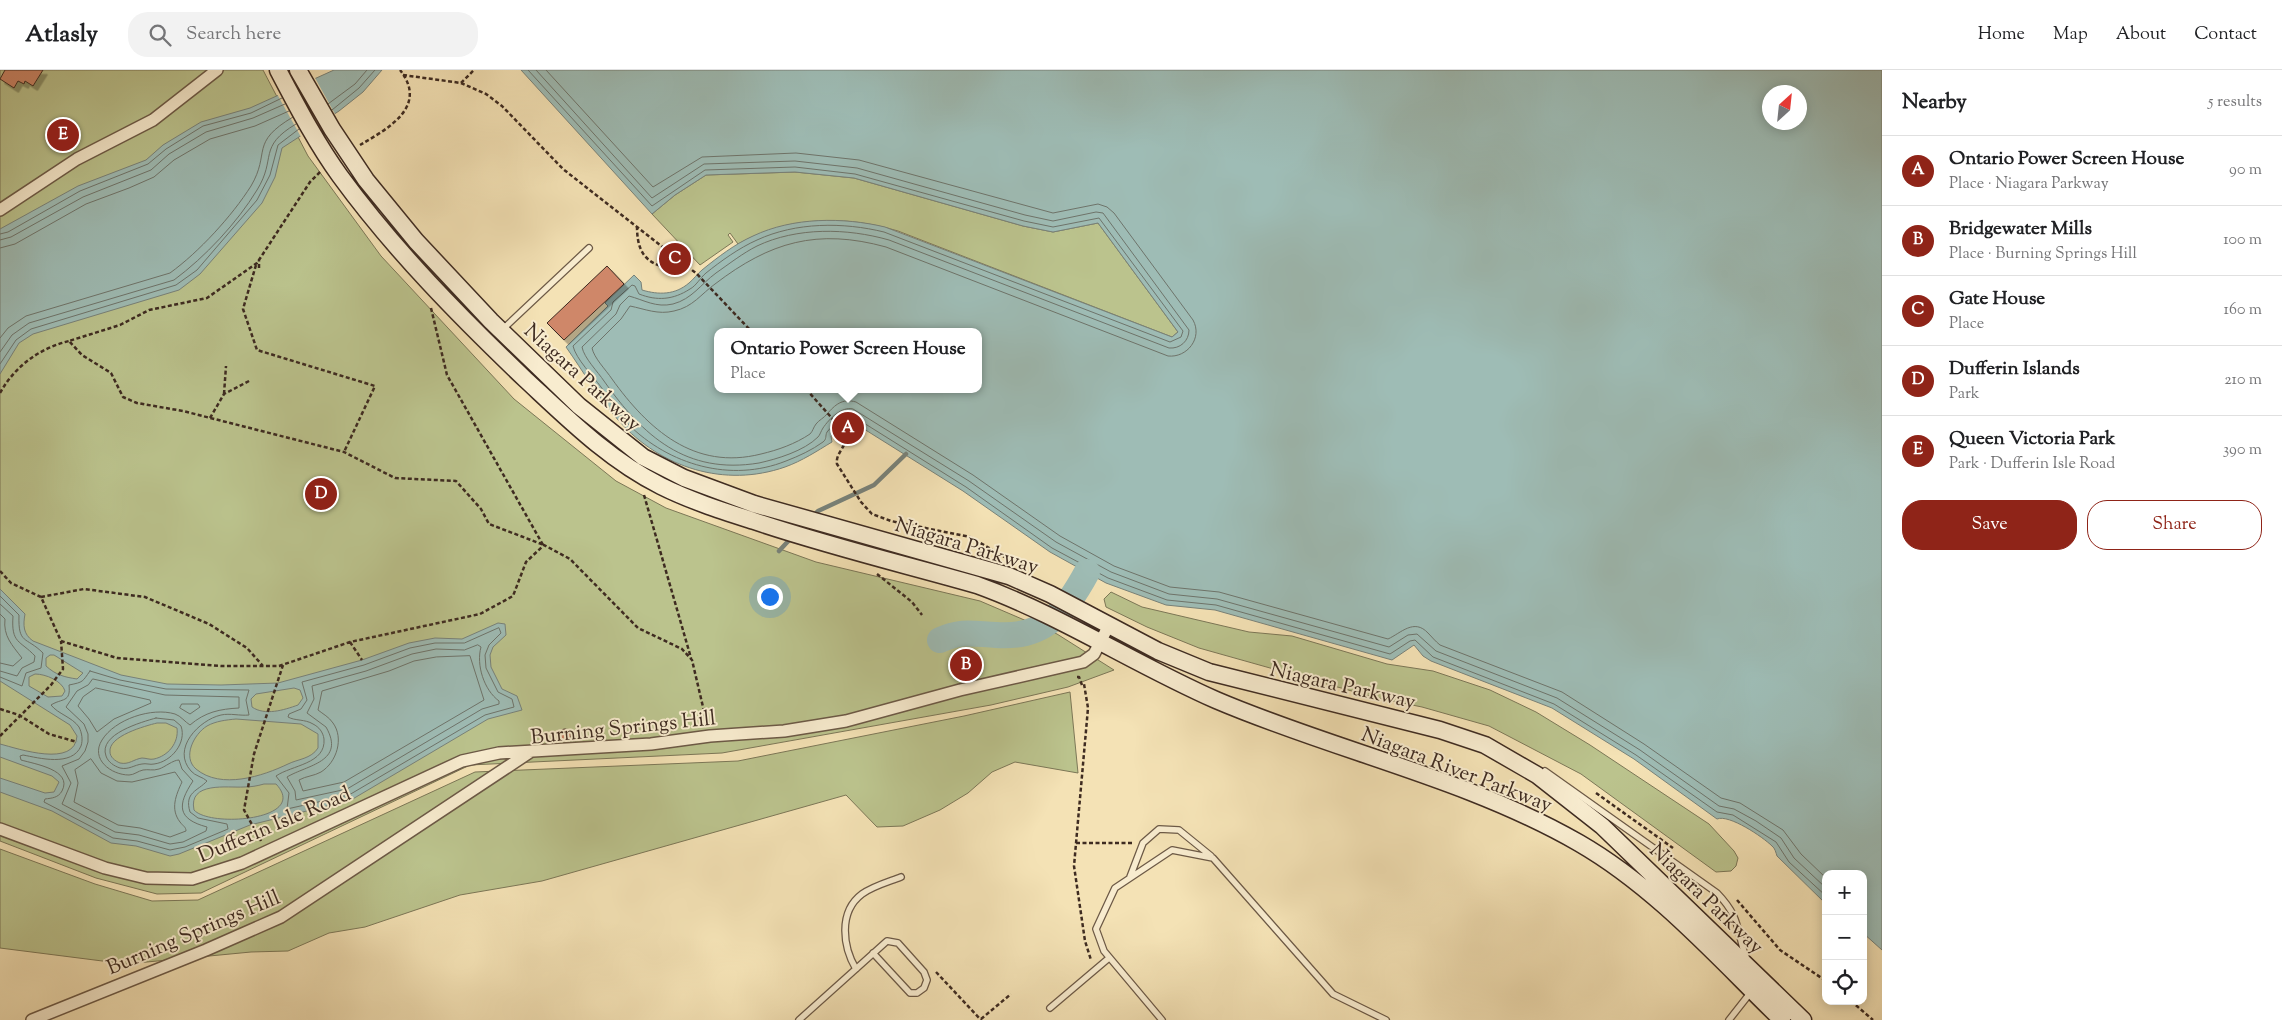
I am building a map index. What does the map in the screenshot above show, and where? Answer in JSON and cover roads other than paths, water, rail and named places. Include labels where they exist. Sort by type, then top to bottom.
[{"type":"main road","name":"Niagara Parkway","points":[[278,70],[316,138],[362,205],[439,292],[499,354],[593,441],[617,459],[662,486],[698,502],[821,543],[977,584],[1022,602],[1073,627]]},
{"type":"main road","name":"Niagara Parkway","points":[[301,75],[332,129],[390,212],[501,330],[593,419],[643,457],[698,484],[791,515],[962,562],[1031,585],[1158,651],[1216,675],[1440,730],[1485,745],[1537,775],[1602,826],[1750,969],[1757,986],[1803,1020]]},
{"type":"main road","name":"Niagara River Parkway","points":[[1073,627],[1216,700],[1477,795],[1546,826],[1580,844],[1637,883],[1710,949],[1757,986],[1765,1004],[1780,1020]]},
{"type":"street","points":[[0,210],[77,159],[153,120],[217,70]]},
{"type":"street","name":"Burning Springs Hill","points":[[32,1020],[206,950],[281,917],[531,751],[651,744],[710,736],[784,731],[846,721],[960,690],[1073,665],[1089,659],[1101,642],[1109,625]]},
{"type":"street","name":"Dufferin Isle Road","points":[[0,829],[105,868],[146,878],[192,879],[219,872],[267,852],[462,761],[483,756],[531,751]]},
{"type":"lane","points":[[501,330],[589,248]]},
{"type":"lane","points":[[1485,745],[1511,754],[1552,776],[1717,893],[1729,908],[1740,929],[1750,969]]},
{"type":"lane","points":[[1130,877],[1143,843],[1160,829],[1179,830],[1213,858],[1333,994],[1386,1020]]},
{"type":"lane","points":[[1162,1020],[1109,958],[1104,951],[1096,929],[1115,888],[1172,850],[1213,858]]},
{"type":"lane","points":[[856,969],[847,950],[844,937],[849,911],[861,895],[901,877]]},
{"type":"lane","points":[[799,1020],[873,953],[887,941],[898,943],[924,972],[927,980],[924,988],[917,993],[910,993],[873,953]]},
{"type":"lane","points":[[1050,1008],[1109,958]]},
{"type":"lane","points":[[1729,1020],[1757,986]]},
{"type":"water","points":[[334,70],[382,70],[363,92],[339,111],[282,148],[275,177],[262,203],[200,274],[179,290],[33,334],[19,343],[0,374],[0,229],[78,186],[146,160],[163,145],[201,122],[250,108]]},
{"type":"water","points":[[521,70],[1882,70],[1882,950],[1867,937],[1867,870],[1822,870],[1822,900],[1777,856],[1773,847],[1746,827],[1722,818],[1717,819],[1634,759],[1552,708],[1431,661],[1423,656],[1414,645],[1392,660],[1215,610],[1166,605],[1106,583],[1050,552],[963,491],[848,419],[831,436],[832,442],[785,467],[762,473],[740,475],[717,474],[695,470],[674,462],[654,451],[619,421],[566,347],[608,306],[605,303],[634,275],[641,282],[642,290],[655,293],[672,292],[684,287],[714,260],[746,239],[785,225],[835,220],[885,227],[1172,337],[1178,332],[1098,223],[1053,232],[1023,226],[854,178],[795,172],[706,175],[675,195],[652,214]]},
{"type":"water","points":[[0,589],[25,614],[24,629],[33,641],[121,675],[167,684],[278,683],[362,660],[409,643],[435,638],[462,639],[498,623],[505,624],[506,635],[493,647],[490,655],[491,667],[502,689],[517,696],[522,710],[488,719],[351,800],[250,825],[170,856],[136,846],[111,843],[52,811],[0,792],[0,778],[45,793],[54,792],[59,782],[52,776],[0,757],[0,744],[32,752],[57,754],[67,751],[74,746],[77,736],[70,725],[0,681]],"holes":[[[54,655],[83,673],[77,679],[60,675],[46,666],[46,658]],[[39,674],[57,681],[65,691],[62,696],[48,697],[29,686],[29,677]],[[294,688],[300,690],[303,698],[298,705],[269,712],[252,707],[251,699],[256,694]],[[236,719],[301,724],[318,734],[318,748],[308,757],[267,773],[242,779],[217,779],[196,769],[190,758],[191,746],[198,734],[207,726],[217,722]],[[157,723],[166,723],[177,728],[177,734],[172,748],[164,755],[154,759],[142,758],[120,763],[110,754],[111,746],[115,741],[136,729]],[[276,784],[283,796],[280,806],[269,813],[254,817],[218,819],[204,816],[194,810],[194,801],[197,794],[203,790]]]},
{"type":"waterway","points":[[813,516],[818,511],[874,485],[906,454]]},
{"type":"waterway","points":[[779,551],[792,537]]},
{"type":"waterway","points":[[940,640],[962,634],[1013,635],[1041,627],[1062,610],[1087,572]]},
{"type":"place","name":"Queen Victoria Park","points":[[63,135]]},
{"type":"place","name":"Gate House","points":[[675,259]]},
{"type":"place","name":"Ontario Power Screen House","points":[[848,428]]},
{"type":"place","name":"Dufferin Islands","points":[[321,494]]},
{"type":"place","name":"Bridgewater Mills","points":[[966,665]]}]
